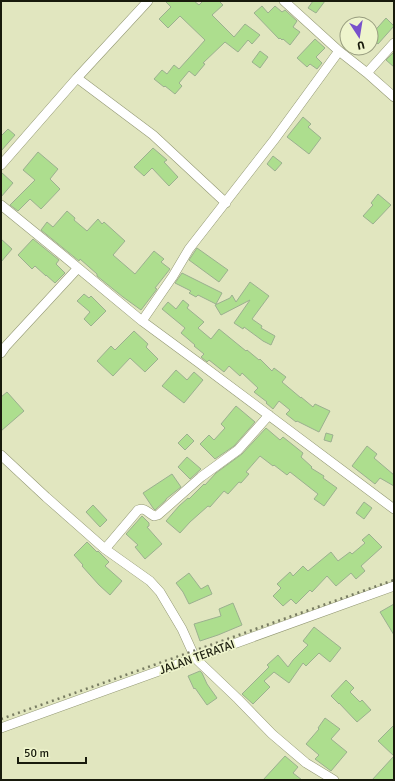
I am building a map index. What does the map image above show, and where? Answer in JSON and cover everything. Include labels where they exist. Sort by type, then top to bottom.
[{"type":"street","points":[[1,165],[77,78],[148,1]]},
{"type":"street","points":[[142,321],[173,276],[189,249],[274,140],[339,51],[284,1]]},
{"type":"street","points":[[367,73],[394,43]]},
{"type":"street","points":[[345,56],[394,97]]},
{"type":"street","points":[[77,78],[152,135],[226,202]]},
{"type":"street","points":[[1,205],[142,321],[394,509]]},
{"type":"street","points":[[1,353],[78,268]]},
{"type":"street","points":[[105,549],[138,510],[141,508],[154,516],[158,515],[204,474],[238,450],[269,415]]},
{"type":"street","points":[[1,455],[105,549],[150,581],[160,592],[182,629],[195,658],[272,734],[306,763],[334,780]]},
{"type":"street","name":"JALAN TERATAI","points":[[1,728],[394,586]]},
{"type":"building","points":[[165,1],[194,1],[199,5],[203,1],[219,1],[223,5],[212,15],[234,37],[245,24],[260,35],[252,44],[248,40],[238,52],[225,42],[203,63],[205,64],[195,76],[189,71],[179,83],[182,86],[175,94],[154,79],[162,70],[167,74],[174,65],[179,69],[205,40],[180,16],[168,28],[159,19],[171,7]]},
{"type":"building","points":[[313,1],[325,1],[316,13],[308,8]]},
{"type":"building","points":[[262,6],[268,13],[275,6],[282,12],[285,10],[297,21],[293,27],[300,32],[290,45],[283,39],[279,39],[254,13]]},
{"type":"building","points":[[386,18],[394,26],[379,43],[379,26]]},
{"type":"building","points":[[315,39],[325,48],[316,57],[322,63],[317,69],[310,64],[307,67],[297,58]]},
{"type":"building","points":[[260,51],[268,57],[260,68],[252,62]]},
{"type":"building","points":[[394,52],[394,67],[386,60]]},
{"type":"building","points":[[303,117],[311,124],[308,127],[321,138],[309,154],[287,137]]},
{"type":"building","points":[[8,129],[15,135],[1,151],[1,136]]},
{"type":"building","points":[[153,148],[167,160],[164,162],[178,177],[169,186],[152,168],[144,176],[134,167]]},
{"type":"building","points":[[38,152],[58,169],[50,179],[60,189],[41,209],[30,199],[18,211],[10,205],[35,180],[23,170]]},
{"type":"building","points":[[273,156],[282,163],[275,171],[267,164]]},
{"type":"building","points":[[1,172],[13,183],[1,197]]},
{"type":"building","points":[[378,194],[391,205],[373,224],[363,216],[373,205],[371,203]]},
{"type":"building","points":[[67,211],[75,218],[74,220],[87,231],[98,219],[102,224],[104,222],[125,241],[113,255],[135,274],[154,251],[164,259],[161,262],[170,269],[155,288],[157,289],[141,310],[97,276],[97,274],[80,259],[79,261],[41,230],[47,222],[53,227]]},
{"type":"building","points":[[1,239],[12,249],[1,262]]},
{"type":"building","points":[[33,239],[59,260],[56,264],[65,273],[55,283],[35,266],[32,269],[18,255]]},
{"type":"building","points":[[197,248],[228,270],[219,282],[189,260]]},
{"type":"building","points":[[182,273],[222,293],[216,304],[198,295],[196,297],[189,293],[191,291],[175,283]]},
{"type":"building","points":[[250,282],[269,296],[252,319],[262,326],[261,328],[275,336],[271,345],[244,327],[243,329],[234,323],[250,300],[221,315],[215,305],[230,298],[232,295],[236,302]]},
{"type":"building","points":[[84,294],[89,298],[91,296],[106,311],[91,326],[84,319],[90,312],[77,301]]},
{"type":"building","points":[[183,300],[189,305],[187,308],[204,322],[198,328],[211,339],[219,329],[246,351],[247,350],[259,360],[260,359],[272,371],[274,368],[286,377],[282,382],[313,407],[315,404],[330,411],[319,432],[297,421],[296,422],[286,414],[290,410],[279,401],[273,409],[266,403],[267,402],[254,392],[258,388],[242,373],[240,376],[229,366],[224,372],[209,360],[207,362],[201,357],[204,354],[181,333],[185,328],[162,309],[168,302],[176,309]]},
{"type":"building","points":[[134,331],[148,344],[146,347],[158,359],[145,372],[130,358],[113,376],[97,361],[111,346],[115,350]]},
{"type":"building","points":[[176,370],[187,380],[194,372],[203,380],[184,403],[162,386]]},
{"type":"building","points":[[7,392],[24,411],[1,431],[1,397]]},
{"type":"building","points":[[236,406],[255,422],[234,446],[215,459],[200,444],[209,435],[214,440],[225,428],[221,424]]},
{"type":"building","points":[[266,428],[280,440],[283,437],[303,453],[301,457],[312,467],[311,468],[324,476],[323,478],[337,488],[324,506],[314,499],[318,494],[290,472],[287,475],[260,456],[246,472],[249,474],[241,483],[239,482],[228,494],[224,491],[210,507],[208,506],[180,533],[166,521],[179,506],[188,498],[189,499],[204,484],[205,485],[216,473],[242,454]]},
{"type":"building","points":[[326,433],[333,435],[331,442],[324,440]]},
{"type":"building","points":[[187,434],[194,441],[185,450],[178,443]]},
{"type":"building","points":[[367,446],[377,454],[374,458],[394,475],[394,486],[380,478],[375,484],[352,466]]},
{"type":"building","points":[[187,457],[201,469],[190,479],[178,467]]},
{"type":"building","points":[[172,474],[181,487],[155,510],[143,493]]},
{"type":"building","points":[[364,502],[372,508],[364,519],[356,513]]},
{"type":"building","points":[[93,505],[107,520],[100,527],[86,512]]},
{"type":"building","points":[[142,516],[149,523],[149,526],[147,527],[162,544],[145,559],[135,547],[138,545],[126,534]]},
{"type":"building","points":[[369,534],[382,547],[361,566],[365,571],[356,579],[351,573],[336,586],[327,576],[312,592],[310,590],[296,604],[291,599],[283,606],[273,596],[281,588],[277,584],[290,572],[293,576],[303,566],[308,571],[331,552],[338,561],[350,552],[352,554],[365,543],[362,540]]},
{"type":"building","points":[[87,542],[109,562],[105,566],[122,581],[110,595],[99,585],[74,555]]},
{"type":"building","points":[[189,573],[201,589],[208,585],[212,594],[189,604],[183,592],[176,583]]},
{"type":"building","points":[[233,603],[242,625],[200,641],[194,624],[221,616],[219,609]]},
{"type":"building","points":[[394,604],[394,635],[380,612]]},
{"type":"building","points":[[314,627],[341,648],[330,662],[319,653],[306,666],[303,663],[289,683],[274,672],[264,681],[270,687],[253,704],[242,694],[269,667],[267,665],[278,655],[288,667],[308,645],[303,641]]},
{"type":"building","points":[[200,671],[217,698],[207,705],[195,688],[194,689],[188,676]]},
{"type":"building","points":[[346,680],[354,688],[350,692],[360,702],[362,700],[371,710],[357,722],[331,696]]},
{"type":"building","points":[[325,718],[340,729],[331,739],[347,752],[331,771],[315,759],[319,755],[306,744],[319,729],[318,728]]},
{"type":"building","points":[[394,725],[394,756],[378,741]]},
{"type":"building","points":[[285,756],[298,767],[293,773],[302,780],[263,780]]},
{"type":"building","points":[[394,756],[394,780],[372,780]]},
{"type":"railway","points":[[1,719],[394,580]]}]
